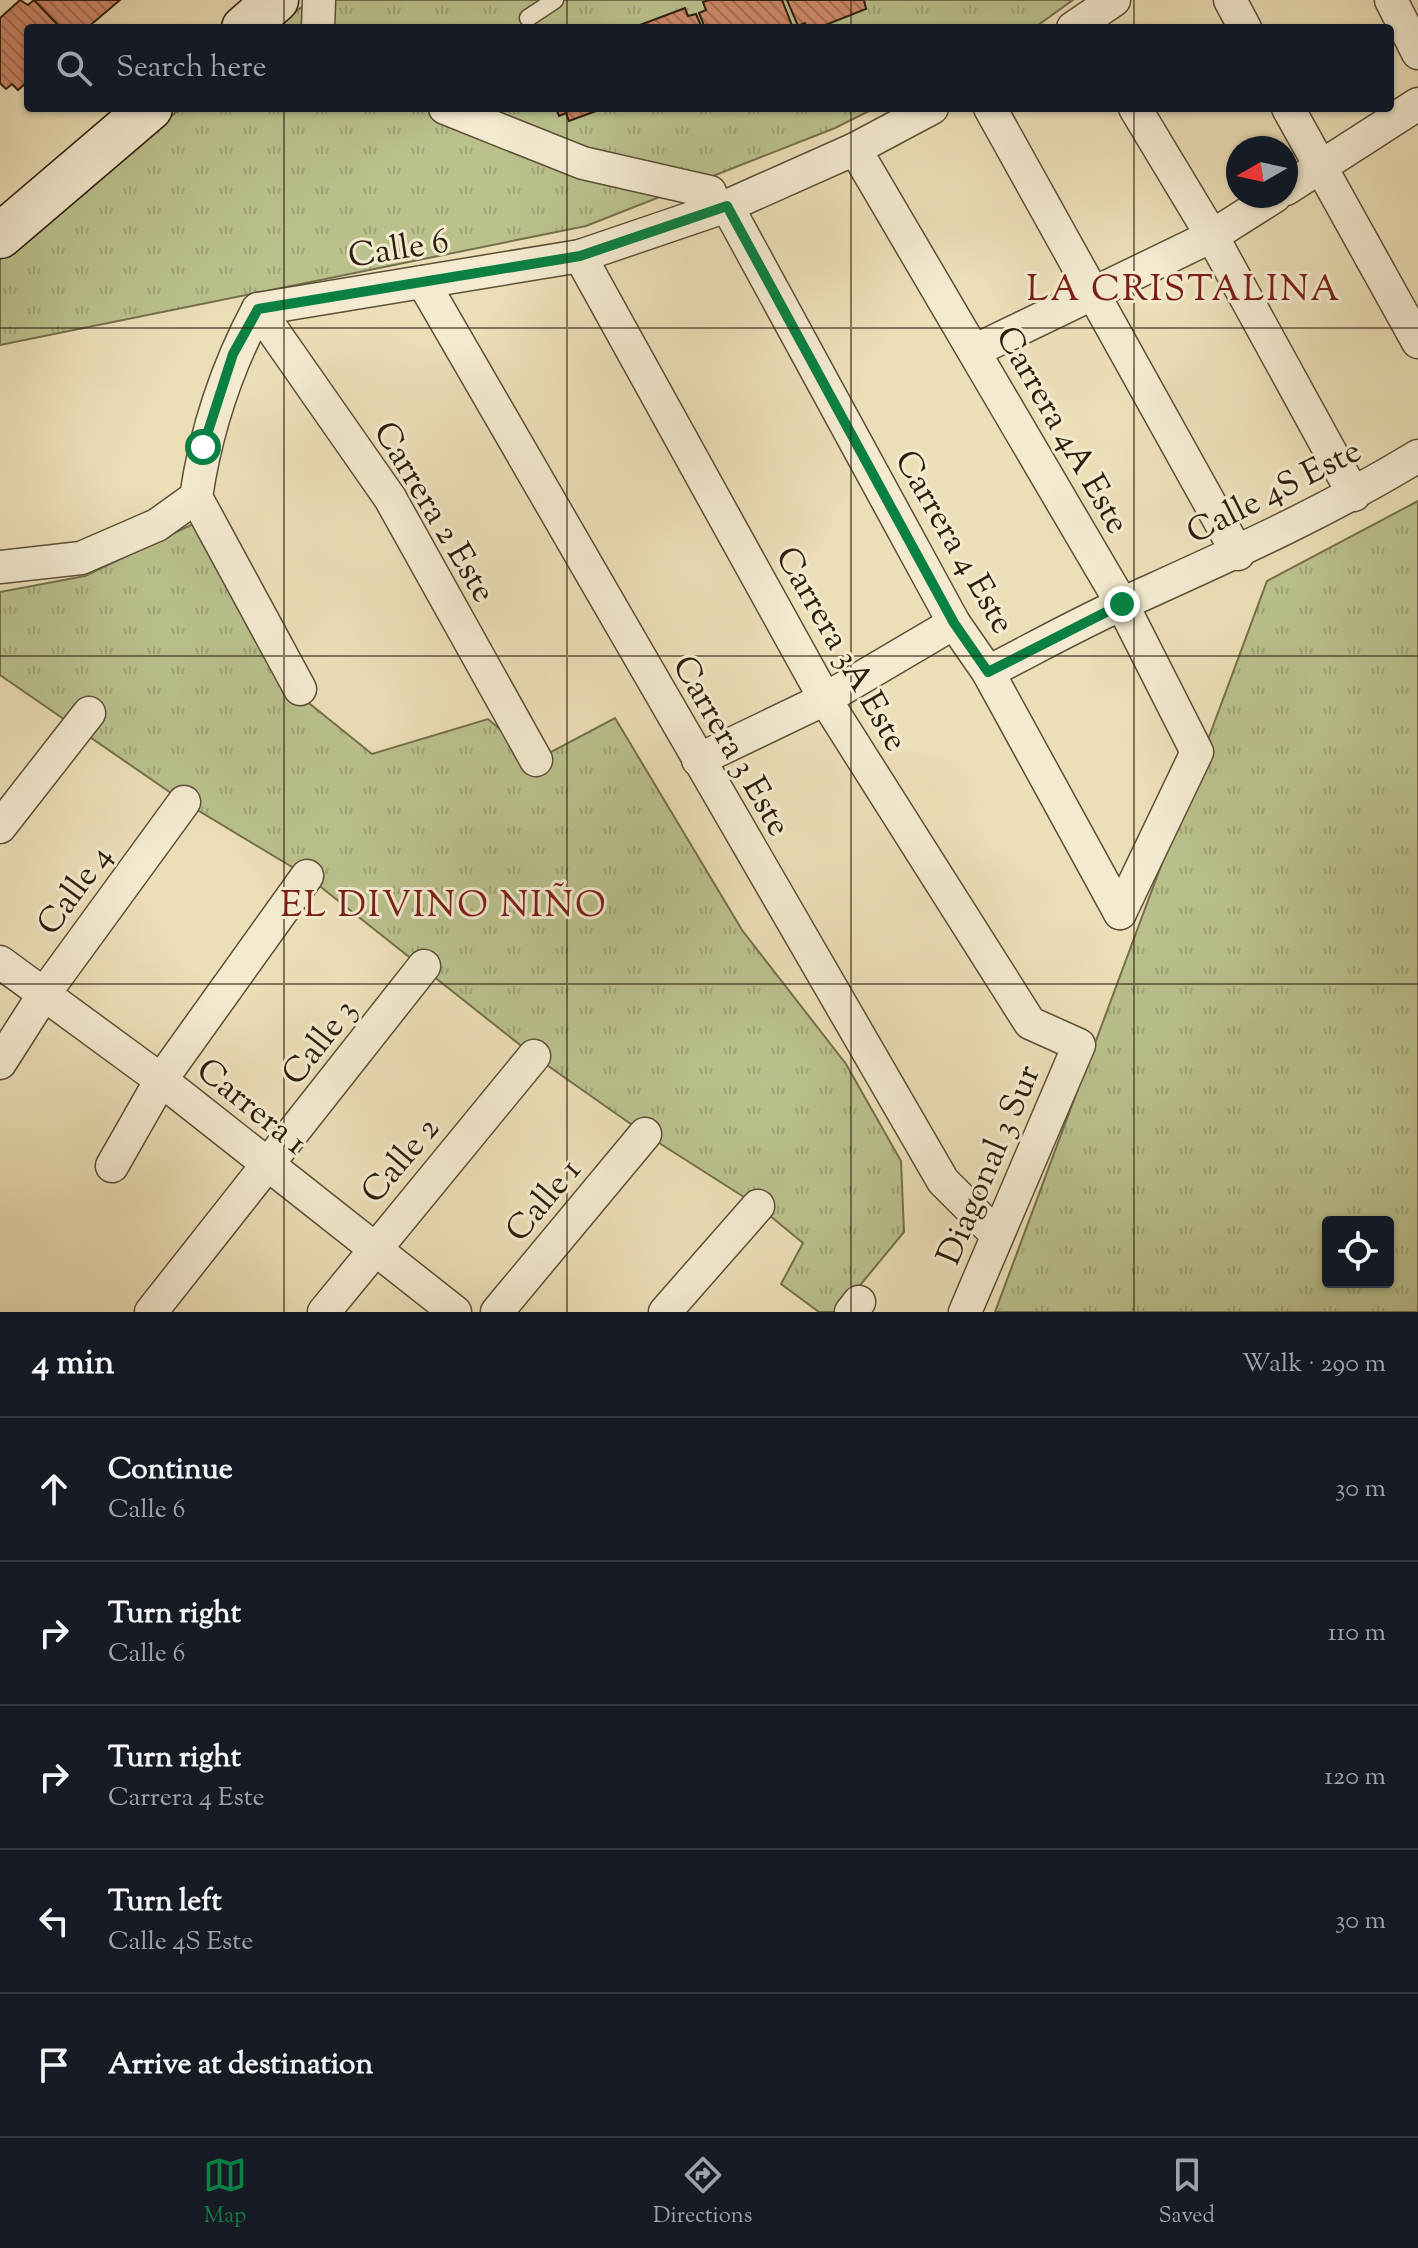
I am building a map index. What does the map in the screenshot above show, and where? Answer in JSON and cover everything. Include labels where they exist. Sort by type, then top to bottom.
[{"type":"main road","points":[[249,24],[276,0]]},
{"type":"main road","points":[[0,236],[145,112]]},
{"type":"street","points":[[318,24],[319,0]]},
{"type":"street","points":[[1084,24],[1114,0]]},
{"type":"street","points":[[1230,0],[1243,24]]},
{"type":"street","points":[[1391,0],[1418,53]]},
{"type":"street","points":[[1298,181],[1418,104]]},
{"type":"street","points":[[455,112],[583,163],[718,199]]},
{"type":"street","name":"Calle 6","points":[[258,309],[580,256],[718,199],[855,149],[924,112]]},
{"type":"street","points":[[992,112],[1238,554]]},
{"type":"street","points":[[1137,112],[1212,236],[1354,495]]},
{"type":"street","points":[[1290,112],[1418,342]]},
{"type":"street","name":"Carrera 4A Este","points":[[855,149],[1122,604],[1197,752],[1120,913]]},
{"type":"street","name":"Carrera 4 Este","points":[[718,199],[954,623],[988,672],[1120,913]]},
{"type":"street","points":[[974,351],[1212,236],[1256,208]]},
{"type":"street","name":"Carrera 3A Este","points":[[580,256],[825,699],[1030,1023],[1079,1045]]},
{"type":"street","name":"Carrera 3 Este","points":[[423,282],[943,1181],[996,1234]]},
{"type":"street","points":[[258,309],[233,354],[203,447],[196,497],[300,689]]},
{"type":"street","name":"Carrera 2 Este","points":[[258,309],[390,498],[536,760]]},
{"type":"street","name":"Calle 4S Este","points":[[988,672],[1122,604],[1238,554],[1354,495],[1418,456]]},
{"type":"street","points":[[0,567],[81,558],[157,525],[196,497]]},
{"type":"street","points":[[698,760],[825,699],[954,623]]},
{"type":"street","points":[[0,827],[89,713]]},
{"type":"street","name":"Calle 4","points":[[0,1063],[44,994],[184,802]]},
{"type":"street","points":[[112,1166],[161,1080],[307,876]]},
{"type":"street","name":"Carrera 1","points":[[0,962],[161,1080],[455,1312]]},
{"type":"street","name":"Calle 3","points":[[151,1312],[424,966]]},
{"type":"street","name":"Diagonal 3 Sur","points":[[965,1312],[1079,1045]]},
{"type":"street","name":"Calle 2","points":[[324,1312],[534,1056]]},
{"type":"street","name":"Calle 1","points":[[497,1312],[645,1134]]},
{"type":"street","points":[[665,1312],[758,1206]]},
{"type":"lane","points":[[528,18],[555,0]]},
{"type":"green space","points":[[310,0],[1073,0],[1040,24],[281,24]]},
{"type":"green space","points":[[176,112],[867,112],[835,128],[586,226],[0,345],[0,259]]},
{"type":"green space","points":[[1418,501],[1418,1312],[995,1312],[1267,581]]},
{"type":"green space","points":[[195,523],[294,691],[372,754],[488,719],[536,760],[615,718],[742,930],[846,1064],[901,1161],[904,1232],[838,1312],[819,1312],[781,1284],[803,1243],[758,1206],[645,1134],[534,1056],[307,876],[184,802],[0,675],[0,592],[85,576]]},
{"type":"building","points":[[20,0],[28,5],[34,0],[57,24],[24,24],[24,85],[18,90],[12,84],[6,89],[0,83],[0,18]]},
{"type":"building","points":[[34,0],[120,0],[92,24],[57,24]]},
{"type":"building","points":[[782,0],[791,24],[703,24],[699,13],[706,10],[703,2]]},
{"type":"building","points":[[787,0],[864,0],[866,9],[828,24],[797,24]]},
{"type":"building","points":[[685,8],[688,16],[696,14],[700,24],[643,24]]},
{"type":"building","points":[[558,112],[593,112],[569,121],[566,113],[559,116]]},
{"type":"district","name":"LA CRISTALINA","points":[[1184,287]]},
{"type":"district","name":"EL DIVINO NIÑO","points":[[444,903]]},
{"type":"route","points":[[203,447],[233,354],[258,309],[580,256],[727,206],[954,623],[988,672],[1122,604]]}]
